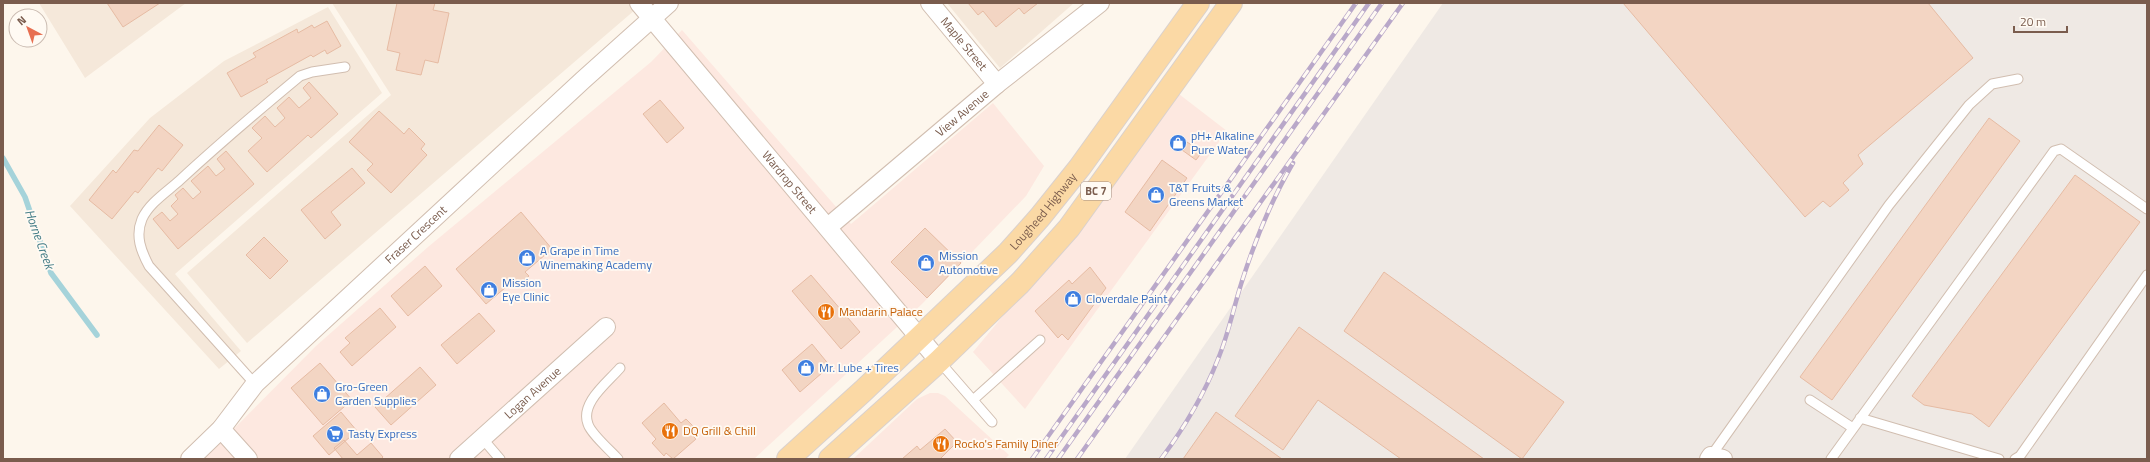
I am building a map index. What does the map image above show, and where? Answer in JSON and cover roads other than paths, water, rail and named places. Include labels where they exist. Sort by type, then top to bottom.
[{"type":"main road","name":"Lougheed Highway","points":[[788,459],[863,391],[1008,253],[1040,217],[1080,167],[1198,3]]},
{"type":"main road","name":"BC 7","points":[[830,459],[939,361],[1020,283],[1069,228],[1231,3]]},
{"type":"street","name":"Wardrop Street","points":[[639,3],[828,226],[918,338],[939,361]]},
{"type":"street","name":"Fraser Crescent","points":[[190,459],[221,429],[255,384],[583,80],[670,3]]},
{"type":"street","name":"Maple Street","points":[[930,3],[997,84]]},
{"type":"street","name":"View Avenue","points":[[828,226],[997,84],[1100,3]]},
{"type":"street","name":"Logan Avenue","points":[[459,459],[606,327]]},
{"type":"street","points":[[221,429],[248,459]]},
{"type":"lane","points":[[255,384],[149,266],[142,253],[138,235],[142,219],[150,208],[206,156],[300,76],[312,72],[345,66]]},
{"type":"lane","points":[[1714,458],[1889,205],[1969,104],[1992,84],[2018,79]]},
{"type":"lane","points":[[1831,459],[2054,151],[2061,149],[2147,209]]},
{"type":"lane","points":[[2015,459],[2020,456],[2147,275]]},
{"type":"lane","points":[[973,400],[1040,340]]},
{"type":"lane","points":[[939,361],[992,422]]},
{"type":"lane","points":[[618,459],[588,425],[586,414],[589,403],[620,368]]},
{"type":"lane","points":[[1810,400],[1853,428]]},
{"type":"lane","points":[[1860,418],[1999,459]]},
{"type":"lane","points":[[482,438],[500,459]]},
{"type":"waterway","name":"Horne Creek","points":[[3,158],[25,197],[51,273],[97,335]]},
{"type":"railway","points":[[1032,459],[1356,3]]},
{"type":"railway","points":[[1046,459],[1369,3]]},
{"type":"railway","points":[[1058,459],[1382,3]]},
{"type":"railway","points":[[1077,459],[1403,3]]},
{"type":"railway","points":[[1161,459],[1193,411],[1212,372],[1222,349],[1253,248],[1271,205],[1293,163]]},
{"type":"place","name":"pH+ Alkaline Pure Water","points":[[1178,143]]},
{"type":"place","name":"T&T Fruits & Greens Market","points":[[1156,195]]},
{"type":"place","name":"A Grape in Time Winemaking Academy","points":[[527,258]]},
{"type":"place","name":"Mission Automotive","points":[[926,263]]},
{"type":"place","name":"Mission Eye Clinic","points":[[489,290]]},
{"type":"place","name":"Cloverdale Paint","points":[[1073,299]]},
{"type":"place","name":"Mandarin Palace","points":[[826,312]]},
{"type":"place","name":"Mr. Lube + Tires","points":[[806,368]]},
{"type":"place","name":"Gro-Green Garden Supplies","points":[[322,394]]},
{"type":"place","name":"DQ Grill & Chill","points":[[670,431]]},
{"type":"place","name":"Tasty Express","points":[[335,434]]},
{"type":"place","name":"Rocko's Family Diner","points":[[941,444]]}]
